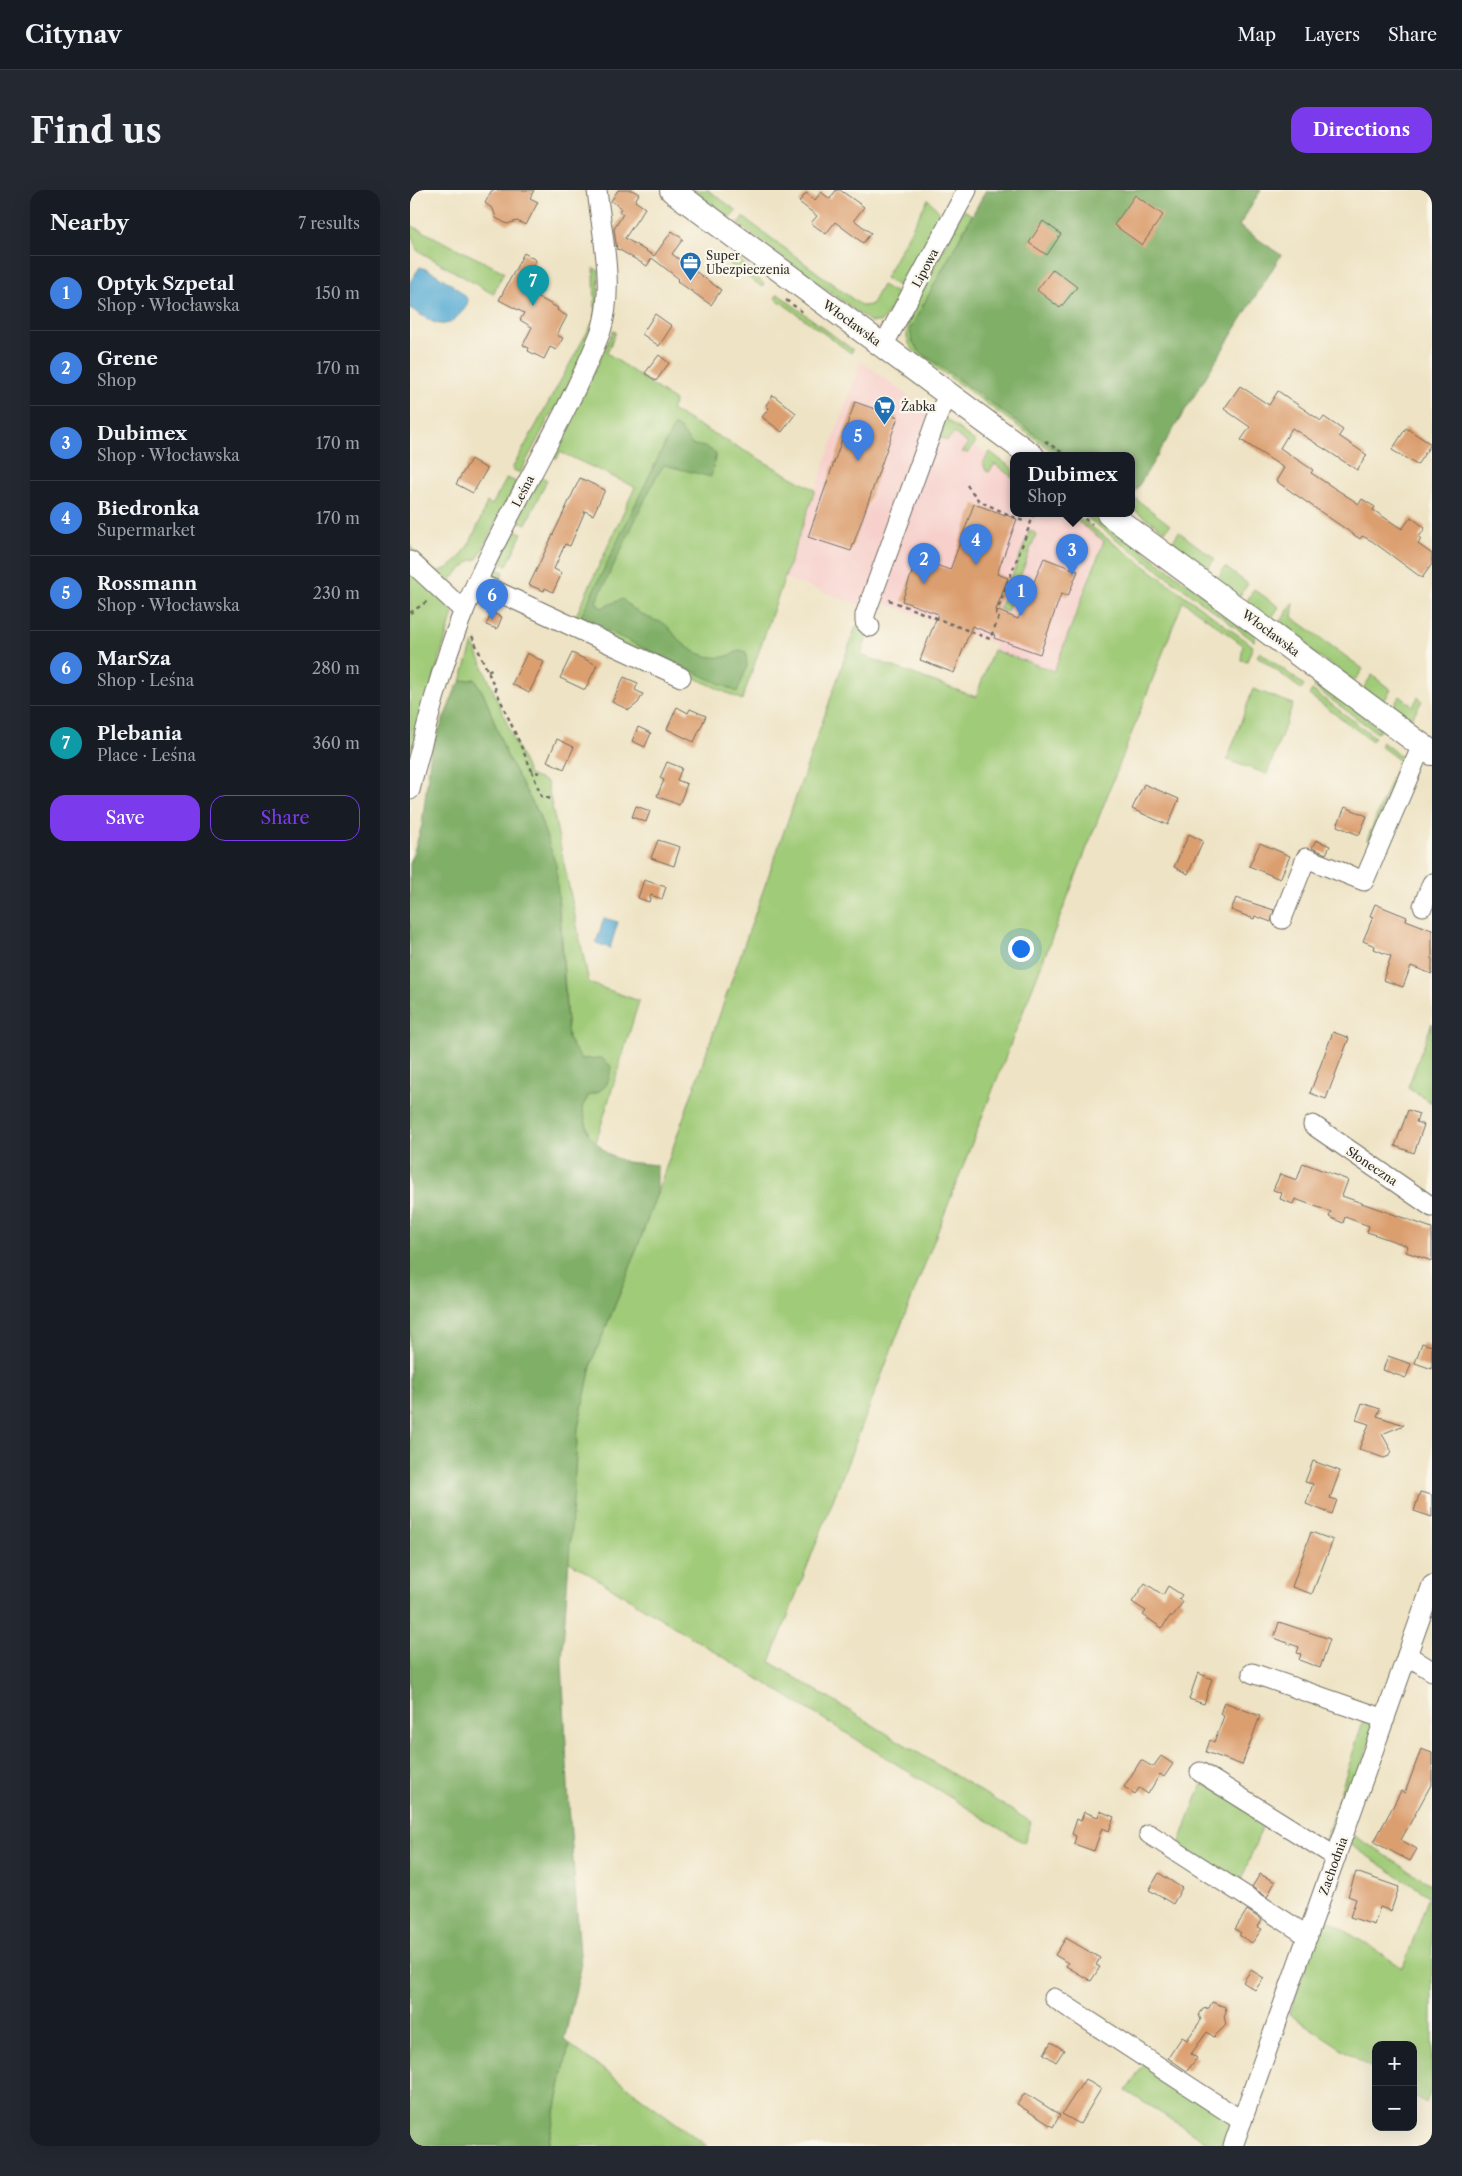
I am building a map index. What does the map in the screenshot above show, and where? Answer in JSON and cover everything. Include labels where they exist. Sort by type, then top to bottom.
[{"type":"main road","name":"Włocławska","points":[[672,190],[1027,452]]},
{"type":"main road","name":"Włocławska","points":[[1113,517],[1427,749]]},
{"type":"street","name":"Leśna","points":[[410,790],[441,678],[464,612],[477,582],[575,388],[601,331],[608,302],[608,291],[597,190]]},
{"type":"street","name":"Lipowa","points":[[883,346],[968,190]]},
{"type":"street","points":[[870,627],[865,622],[865,616],[939,412],[950,395]]},
{"type":"street","points":[[410,561],[464,612]]},
{"type":"street","points":[[477,582],[681,677]]},
{"type":"street","points":[[1282,919],[1306,858],[1364,881],[1427,749]]},
{"type":"street","points":[[1423,906],[1432,883]]},
{"type":"street","name":"Słoneczna","points":[[1313,1126],[1432,1206]]},
{"type":"street","name":"Zachodnia","points":[[1233,2146],[1432,1585]]},
{"type":"street","points":[[1407,1655],[1432,1671]]},
{"type":"street","points":[[1252,1673],[1385,1719]]},
{"type":"street","points":[[1200,1772],[1336,1857]]},
{"type":"street","points":[[1149,1834],[1308,1936]]},
{"type":"street","points":[[1054,1998],[1242,2121]]},
{"type":"path","points":[[967,485],[979,501],[1010,515]]},
{"type":"path","points":[[1014,517],[1025,522]]},
{"type":"path","points":[[886,596],[886,599],[990,639],[999,617],[996,614],[1033,517]]},
{"type":"path","points":[[410,613],[442,591]]},
{"type":"path","points":[[464,612],[541,796],[550,799]]},
{"type":"path","points":[[488,671],[495,668]]},
{"type":"path","points":[[520,744],[526,741]]},
{"type":"path","points":[[532,771],[539,773]]},
{"type":"shaded area","points":[[861,361],[1010,472],[1010,517],[1072,517],[1104,540],[1095,559],[1054,671],[993,650],[995,644],[879,601],[863,606],[784,578]]},
{"type":"green space","points":[[693,190],[708,190],[737,211],[730,218]]},
{"type":"green space","points":[[986,190],[1261,190],[1239,226],[1281,255],[1135,492],[1135,452],[1059,452],[919,351],[912,341],[910,329]]},
{"type":"green space","points":[[928,199],[942,215],[903,289],[885,278]]},
{"type":"green space","points":[[964,210],[972,215],[910,329],[919,351],[1059,452],[1053,452],[915,352],[907,338],[908,327],[904,323]]},
{"type":"green space","points":[[743,217],[862,306],[871,305],[882,285],[900,295],[883,320],[871,322],[738,224]]},
{"type":"green space","points":[[410,225],[504,272],[493,294],[417,250],[410,231]]},
{"type":"green space","points":[[735,255],[764,284],[762,287],[730,264]]},
{"type":"green space","points":[[594,268],[599,271],[597,323],[556,411],[553,410],[520,473],[512,469],[595,318]]},
{"type":"green space","points":[[778,294],[853,350],[851,353],[775,298]]},
{"type":"green space","points":[[613,331],[616,332],[607,353],[675,401],[671,410],[815,490],[742,700],[574,621],[573,624],[496,589],[490,580],[491,567],[504,572],[498,585],[574,620],[635,487],[560,452],[557,459],[550,456],[563,430],[566,431]]},
{"type":"green space","points":[[943,417],[976,442],[968,453],[962,452],[968,444],[954,433],[947,441],[936,436]]},
{"type":"green space","points":[[674,425],[681,430],[692,445],[706,447],[716,453],[711,477],[664,465],[656,477],[596,602],[601,608],[622,599],[640,613],[665,624],[679,640],[700,654],[724,657],[739,650],[746,652],[747,667],[737,692],[580,618]]},
{"type":"green space","points":[[990,452],[1010,467],[1010,476],[995,464],[989,472],[986,471],[983,463]]},
{"type":"green space","points":[[539,476],[547,480],[526,524],[516,520]]},
{"type":"green space","points":[[507,478],[516,482],[477,559],[470,561],[447,583],[410,556],[410,546],[435,571],[445,569],[454,564],[469,545],[487,502],[492,505]]},
{"type":"green space","points":[[1135,498],[1170,525],[1165,531],[1135,511]]},
{"type":"green space","points":[[1072,517],[1078,517],[1253,646],[1247,661],[1241,660],[1243,645],[1183,601],[770,1662],[1031,1822],[1024,1843],[568,1561],[578,1428],[592,1361],[627,1276],[657,1193],[856,626],[869,629],[861,655],[976,697],[993,650],[1054,671],[1104,541]]},
{"type":"green space","points":[[1086,517],[1099,517],[1256,635],[1254,641]]},
{"type":"green space","points":[[512,529],[522,533],[507,566],[495,561]]},
{"type":"green space","points":[[1030,530],[1036,534],[1007,612],[999,609]]},
{"type":"green space","points":[[1179,532],[1215,559],[1207,569],[1174,542]]},
{"type":"green space","points":[[1225,567],[1248,584],[1238,598],[1216,580]]},
{"type":"green space","points":[[410,570],[453,613],[410,759]]},
{"type":"green space","points":[[1254,589],[1279,607],[1269,622],[1247,601]]},
{"type":"green space","points":[[1293,603],[1292,617],[1363,669],[1355,681],[1276,628]]},
{"type":"green space","points":[[473,643],[529,775],[547,782],[589,983],[639,1001],[596,1142],[589,1135],[582,1107],[589,1095],[599,1092],[601,1058],[581,1059],[568,1039],[561,921],[539,815],[507,756],[485,697],[475,679],[461,681]]},
{"type":"green space","points":[[1260,652],[1304,685],[1301,689],[1257,656]]},
{"type":"green space","points":[[1372,675],[1391,690],[1384,701],[1378,702],[1365,693],[1364,687]]},
{"type":"green space","points":[[475,679],[485,697],[507,756],[539,815],[556,865],[568,1039],[581,1059],[601,1058],[611,1066],[606,1085],[589,1095],[582,1107],[589,1135],[609,1155],[626,1162],[657,1165],[657,1193],[627,1276],[592,1361],[578,1428],[562,1661],[569,1806],[581,1968],[564,2040],[569,2044],[548,2146],[410,2146],[410,864],[422,825],[431,750],[456,688],[461,681]]},
{"type":"green space","points":[[1317,683],[1322,683],[1381,730],[1377,733],[1314,687]]},
{"type":"green space","points":[[1253,689],[1293,704],[1267,774],[1227,760]]},
{"type":"green space","points":[[1312,690],[1375,737],[1372,741],[1309,695]]},
{"type":"green space","points":[[1400,696],[1413,706],[1418,697],[1422,701],[1408,724],[1391,709]]},
{"type":"green space","points":[[1382,742],[1403,758],[1370,841],[1367,840],[1399,760],[1380,746]]},
{"type":"green space","points":[[1432,1023],[1432,1103],[1408,1087]]},
{"type":"green space","points":[[1364,1718],[1377,1723],[1332,1850],[1324,1844]]},
{"type":"green space","points":[[1203,1781],[1264,1822],[1239,1886],[1178,1847]]},
{"type":"green space","points":[[1353,1835],[1432,1885],[1432,2087],[1426,2103],[1417,2097],[1417,2041],[1372,2041],[1372,2068],[1289,2014],[1323,1916],[1403,1968],[1429,1896],[1349,1844]]},
{"type":"green space","points":[[569,2044],[707,2146],[548,2146]]},
{"type":"green space","points":[[1144,2064],[1236,2124],[1227,2146],[1213,2146],[1126,2091]]},
{"type":"water","points":[[420,267],[446,280],[468,300],[464,309],[452,321],[446,324],[434,323],[410,308],[410,282]]},
{"type":"water","points":[[604,918],[618,922],[610,948],[596,943]]},
{"type":"building","points":[[492,190],[534,190],[530,198],[538,202],[526,225],[517,221],[507,224],[496,218],[493,209],[485,203]]},
{"type":"building","points":[[618,190],[632,190],[639,194],[635,201],[645,208],[625,238],[654,256],[672,231],[683,239],[672,254],[721,290],[711,305],[677,281],[679,279],[652,258],[647,266],[617,250],[614,229],[623,214],[619,212],[621,208],[611,201]]},
{"type":"building","points":[[836,190],[840,190],[864,207],[854,220],[871,233],[863,243],[835,222],[826,234],[811,223],[817,216],[799,202],[806,193],[815,200],[821,192],[830,199]]},
{"type":"building","points":[[1135,195],[1163,215],[1142,245],[1114,225]]},
{"type":"building","points":[[1043,221],[1061,234],[1047,255],[1029,243]]},
{"type":"building","points":[[524,253],[536,260],[526,279],[539,286],[534,295],[558,308],[557,310],[567,316],[557,335],[563,338],[556,350],[550,347],[544,359],[528,351],[529,348],[523,345],[532,327],[520,320],[524,313],[499,300]]},
{"type":"building","points":[[1053,269],[1077,287],[1060,308],[1037,290]]},
{"type":"building","points":[[655,314],[672,326],[659,346],[642,334]]},
{"type":"building","points":[[659,355],[669,363],[656,381],[645,373]]},
{"type":"building","points":[[1240,386],[1269,405],[1278,391],[1321,421],[1324,417],[1343,430],[1339,436],[1367,455],[1357,470],[1292,428],[1280,448],[1313,470],[1311,473],[1359,504],[1362,499],[1375,507],[1373,510],[1402,529],[1411,517],[1425,528],[1419,537],[1421,539],[1418,544],[1432,554],[1432,564],[1422,578],[1372,541],[1362,536],[1360,539],[1276,481],[1284,468],[1241,440],[1250,427],[1224,409]]},
{"type":"building","points":[[773,395],[796,413],[782,432],[762,417],[769,408],[766,405]]},
{"type":"building","points":[[855,402],[898,417],[851,551],[808,537]]},
{"type":"building","points":[[1406,428],[1431,444],[1417,465],[1392,450]]},
{"type":"building","points":[[471,459],[487,469],[473,493],[456,484]]},
{"type":"building","points":[[580,478],[605,490],[593,515],[585,511],[570,546],[565,544],[554,569],[562,573],[553,592],[545,588],[544,591],[529,585]]},
{"type":"building","points":[[974,504],[1017,519],[997,574],[1008,578],[996,610],[1018,619],[1044,558],[1078,571],[1068,596],[1061,594],[1040,654],[994,638],[995,635],[972,626],[954,673],[920,660],[938,614],[902,601],[917,558],[950,570]]},
{"type":"building","points":[[492,613],[502,617],[497,629],[486,625]]},
{"type":"building","points":[[527,653],[544,662],[529,693],[512,684]]},
{"type":"building","points":[[572,653],[597,665],[585,690],[560,678]]},
{"type":"building","points":[[624,677],[638,683],[635,690],[643,694],[638,703],[629,710],[612,702]]},
{"type":"building","points":[[677,707],[688,713],[690,709],[706,716],[694,742],[667,729]]},
{"type":"building","points":[[638,727],[651,733],[645,747],[632,741]]},
{"type":"building","points":[[557,739],[574,747],[564,769],[547,761]]},
{"type":"building","points":[[667,762],[682,768],[677,780],[687,784],[679,805],[657,796],[664,780],[660,778]]},
{"type":"building","points":[[1144,784],[1179,799],[1168,825],[1132,809]]},
{"type":"building","points":[[636,806],[650,811],[646,822],[632,817]]},
{"type":"building","points":[[1345,807],[1367,816],[1359,835],[1337,826]]},
{"type":"building","points":[[1189,834],[1203,841],[1188,874],[1174,867]]},
{"type":"building","points":[[658,840],[680,847],[674,866],[651,858]]},
{"type":"building","points":[[1316,840],[1330,846],[1326,854],[1312,848]]},
{"type":"building","points":[[1260,843],[1290,856],[1280,879],[1249,866]]},
{"type":"building","points":[[644,880],[666,887],[662,899],[651,895],[649,902],[638,898]]},
{"type":"building","points":[[1236,898],[1274,910],[1271,922],[1255,916],[1254,919],[1231,910]]},
{"type":"building","points":[[1375,904],[1407,917],[1406,920],[1432,930],[1432,974],[1411,966],[1403,987],[1383,980],[1391,956],[1374,949],[1375,946],[1363,941],[1373,917],[1370,916]]},
{"type":"building","points":[[1333,1032],[1349,1038],[1326,1099],[1310,1093]]},
{"type":"building","points":[[1408,1110],[1419,1114],[1416,1122],[1424,1125],[1414,1153],[1395,1146]]},
{"type":"building","points":[[1303,1163],[1348,1180],[1342,1196],[1432,1228],[1432,1261],[1406,1252],[1408,1246],[1367,1232],[1369,1226],[1345,1217],[1343,1223],[1329,1217],[1331,1212],[1295,1199],[1293,1204],[1280,1199],[1282,1193],[1273,1190],[1280,1174],[1297,1180]]},
{"type":"building","points":[[1422,1343],[1432,1346],[1432,1369],[1415,1363]]},
{"type":"building","points":[[1388,1356],[1411,1364],[1406,1378],[1383,1370]]},
{"type":"building","points":[[1362,1403],[1380,1409],[1377,1416],[1404,1425],[1382,1434],[1391,1450],[1389,1456],[1384,1458],[1359,1449],[1369,1424],[1356,1420]]},
{"type":"building","points":[[1313,1461],[1340,1471],[1330,1498],[1337,1500],[1332,1514],[1306,1504],[1313,1484],[1305,1482]]},
{"type":"building","points":[[1420,1492],[1432,1495],[1432,1517],[1414,1511]]},
{"type":"building","points":[[1311,1532],[1333,1540],[1312,1594],[1292,1587]]},
{"type":"building","points":[[1145,1583],[1163,1595],[1168,1586],[1182,1595],[1179,1599],[1183,1602],[1162,1628],[1143,1615],[1146,1611],[1132,1602]]},
{"type":"building","points":[[1279,1622],[1330,1639],[1320,1668],[1299,1660],[1301,1654],[1297,1653],[1299,1647],[1274,1638]]},
{"type":"building","points":[[1198,1673],[1212,1679],[1204,1704],[1189,1699]]},
{"type":"building","points":[[1224,1702],[1260,1716],[1242,1765],[1206,1752],[1210,1740],[1214,1742],[1224,1716],[1220,1714]]},
{"type":"building","points":[[1421,1749],[1432,1753],[1432,1783],[1401,1840],[1417,1849],[1410,1861],[1374,1842],[1401,1791],[1405,1793]]},
{"type":"building","points":[[1161,1756],[1173,1764],[1164,1777],[1160,1774],[1148,1794],[1139,1788],[1135,1794],[1124,1787],[1141,1760],[1153,1767]]},
{"type":"building","points":[[1100,1811],[1114,1817],[1109,1831],[1102,1828],[1094,1851],[1074,1844],[1076,1836],[1072,1834],[1077,1819],[1081,1821],[1084,1812],[1098,1817]]},
{"type":"building","points":[[1356,1872],[1399,1887],[1391,1911],[1380,1907],[1374,1925],[1350,1917],[1356,1899],[1348,1896]]},
{"type":"building","points":[[1159,1873],[1182,1888],[1173,1904],[1149,1890]]},
{"type":"building","points":[[1260,1874],[1275,1882],[1267,1897],[1252,1887]]},
{"type":"building","points":[[1247,1910],[1262,1920],[1258,1927],[1262,1929],[1252,1943],[1239,1935],[1241,1933],[1235,1929]]},
{"type":"building","points":[[1066,1938],[1100,1958],[1096,1965],[1100,1967],[1091,1981],[1066,1966],[1068,1963],[1055,1955]]},
{"type":"building","points":[[1251,1970],[1264,1978],[1255,1990],[1243,1982]]},
{"type":"building","points":[[1212,2002],[1225,2007],[1226,2025],[1214,2037],[1207,2032],[1191,2054],[1197,2058],[1187,2071],[1168,2058],[1182,2037],[1187,2040],[1201,2020],[1199,2015],[1203,2009],[1209,2008]]},
{"type":"building","points":[[1051,2042],[1064,2050],[1056,2062],[1044,2054]]},
{"type":"building","points":[[1085,2079],[1101,2089],[1080,2124],[1062,2114]]},
{"type":"building","points":[[1025,2093],[1060,2115],[1053,2127],[1017,2104]]},
{"type":"place","name":"Super Ubezpieczenia","points":[[690,281]]},
{"type":"place","name":"Plebania","points":[[533,306]]},
{"type":"place","name":"Żabka","points":[[885,425]]},
{"type":"place","name":"Rossmann","points":[[858,461]]},
{"type":"place","name":"Biedronka","points":[[976,565]]},
{"type":"place","name":"Dubimex","points":[[1072,575]]},
{"type":"place","name":"Grene","points":[[924,584]]},
{"type":"place","name":"Optyk Szpetal","points":[[1021,616]]},
{"type":"place","name":"MarSza","points":[[492,620]]}]
